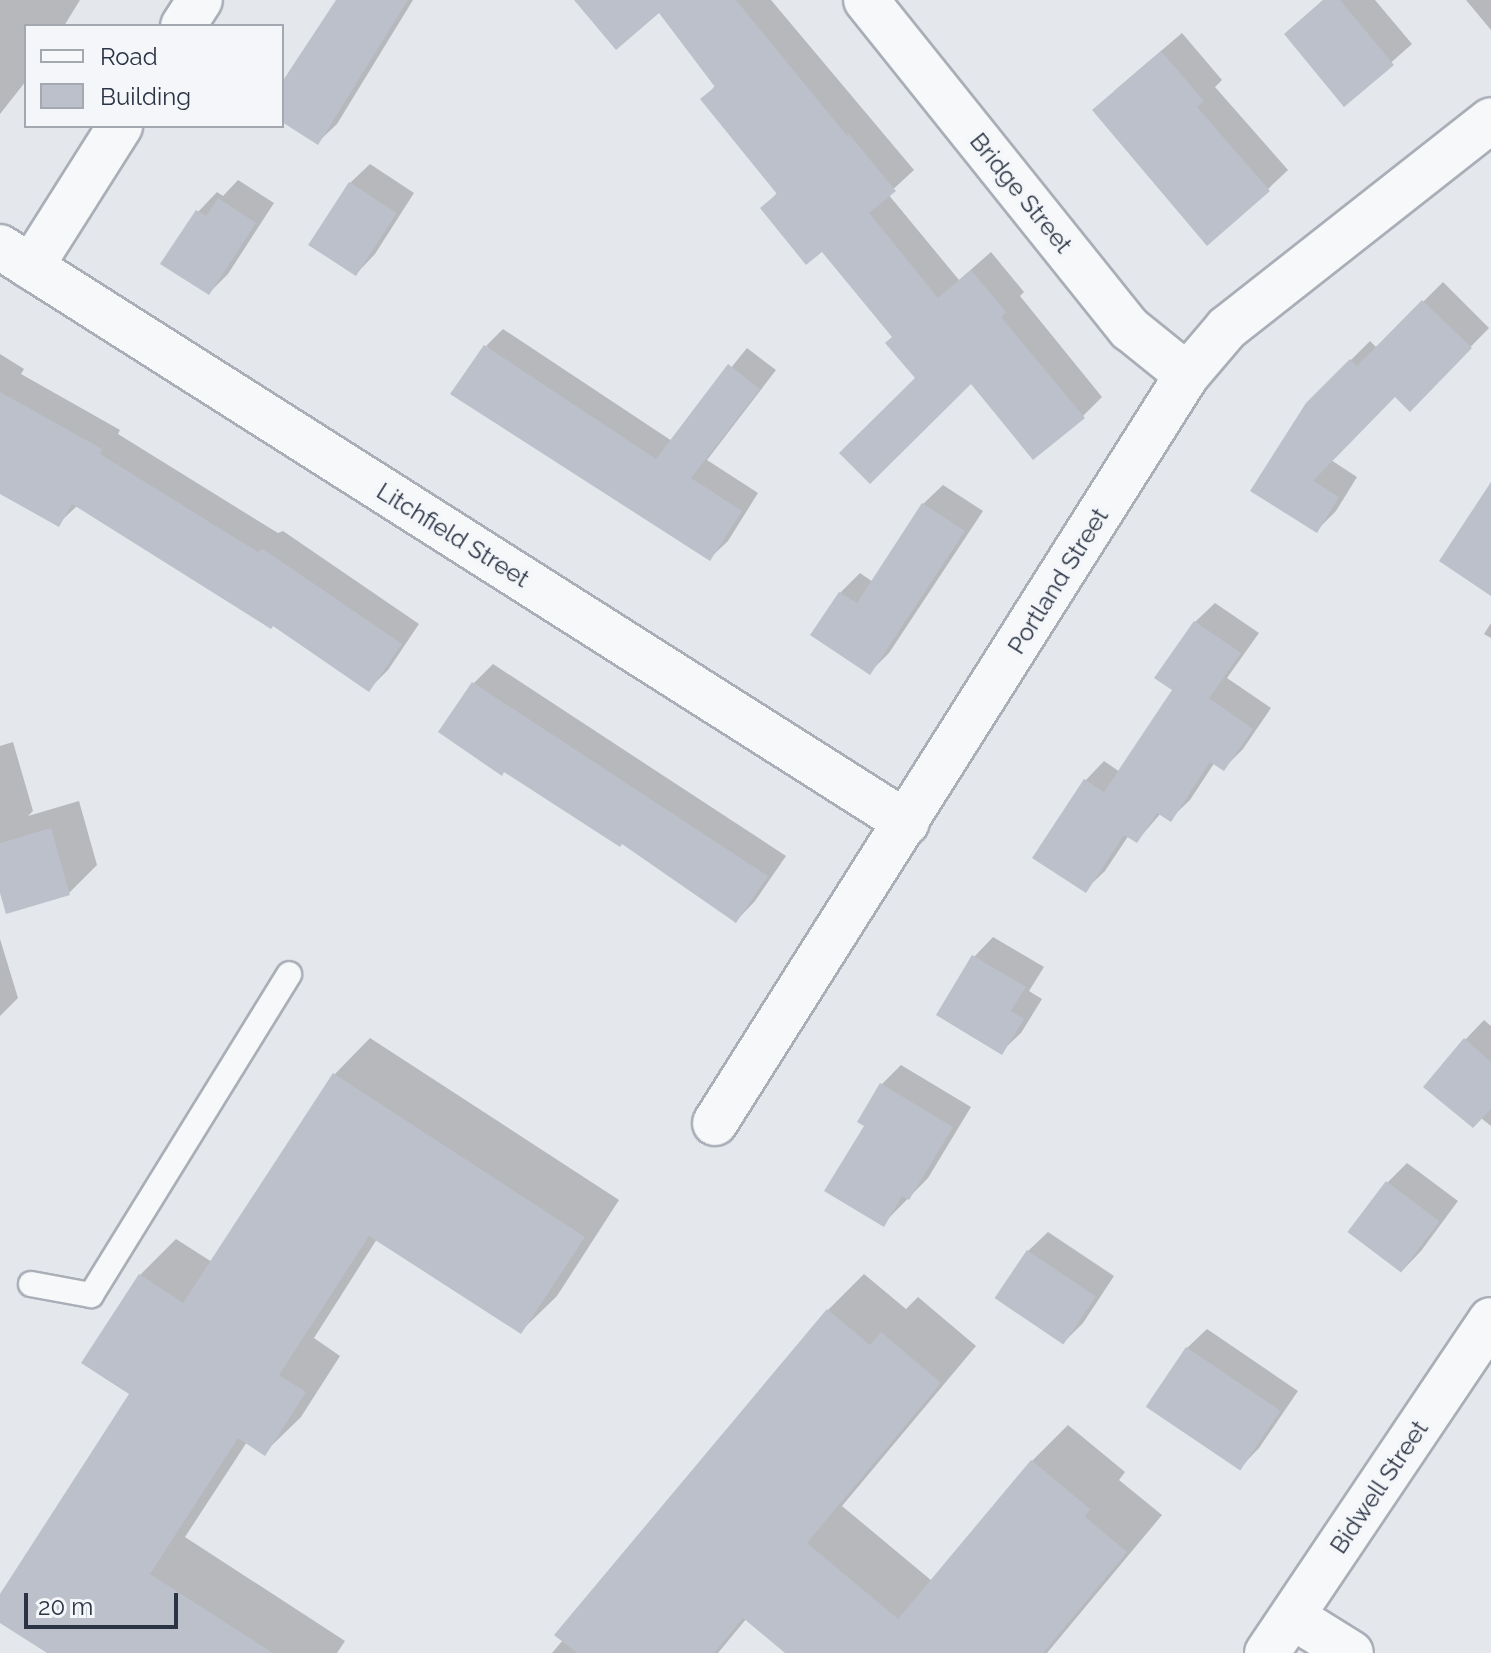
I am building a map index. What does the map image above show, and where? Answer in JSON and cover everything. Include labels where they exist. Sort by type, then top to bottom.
[{"type":"street","points":[[184,24],[200,0]]},
{"type":"street","name":"Bridge Street","points":[[866,0],[1130,329],[1187,375]]},
{"type":"street","name":"Portland Street","points":[[715,1123],[1187,375],[1227,328],[1491,120]]},
{"type":"street","points":[[16,257],[118,128]]},
{"type":"street","name":"Litchfield Street","points":[[16,257],[907,823]]},
{"type":"street","name":"Bidwell Street","points":[[1267,1653],[1491,1320]]},
{"type":"street","points":[[1293,1617],[1351,1653]]},
{"type":"lane","points":[[31,1284],[91,1295],[289,974]]},
{"type":"building","points":[[336,0],[408,0],[318,145],[284,123],[284,79]]},
{"type":"building","points":[[574,0],[736,0],[896,191],[869,213],[938,298],[971,270],[1006,312],[1001,317],[1085,418],[1033,460],[971,384],[870,484],[839,453],[915,378],[885,343],[892,337],[822,252],[806,265],[760,208],[777,194],[700,99],[715,87],[659,13],[616,50]]},
{"type":"building","points":[[1323,0],[1340,0],[1394,65],[1344,107],[1284,34]]},
{"type":"building","points":[[1161,51],[1204,101],[1197,107],[1270,191],[1207,246],[1092,110]]},
{"type":"building","points":[[349,182],[397,213],[356,276],[308,245]]},
{"type":"building","points":[[218,198],[256,223],[209,295],[160,264],[196,210],[206,216]]},
{"type":"building","points":[[1422,300],[1472,348],[1410,412],[1395,397],[1313,481],[1339,497],[1317,533],[1250,491],[1306,403],[1350,359],[1357,366]]},
{"type":"building","points":[[484,345],[656,459],[728,364],[760,389],[691,478],[742,511],[710,561],[450,394]]},
{"type":"building","points":[[0,392],[102,449],[100,454],[258,552],[263,549],[402,644],[369,692],[273,626],[271,629],[72,504],[59,527],[0,494]]},
{"type":"building","points":[[1491,482],[1491,596],[1439,561]]},
{"type":"building","points":[[922,503],[965,531],[870,675],[810,635],[839,592],[857,603]]},
{"type":"building","points":[[1194,621],[1241,653],[1209,698],[1253,729],[1224,771],[1210,762],[1171,822],[1157,813],[1137,843],[1124,835],[1086,893],[1032,858],[1084,779],[1104,792],[1172,690],[1154,678]]},
{"type":"building","points":[[472,682],[768,876],[736,923],[622,844],[620,847],[504,772],[502,776],[438,732]]},
{"type":"building","points":[[51,828],[70,895],[6,914],[0,893],[0,843]]},
{"type":"building","points":[[972,955],[1026,987],[1011,1011],[1024,1019],[1002,1055],[936,1015]]},
{"type":"building","points":[[1464,1038],[1491,1062],[1491,1109],[1473,1128],[1423,1087]]},
{"type":"building","points":[[333,1073],[585,1237],[521,1334],[369,1236],[279,1375],[306,1392],[265,1456],[238,1438],[150,1574],[273,1653],[47,1653],[0,1623],[0,1594],[129,1394],[81,1363],[139,1274],[183,1303]]},
{"type":"building","points":[[880,1083],[953,1127],[909,1200],[902,1196],[884,1227],[824,1191],[864,1126],[857,1122]]},
{"type":"building","points":[[1386,1181],[1440,1221],[1401,1272],[1347,1232]]},
{"type":"building","points":[[1027,1250],[1096,1296],[1063,1344],[995,1298]]},
{"type":"building","points":[[827,1309],[870,1345],[881,1332],[941,1383],[807,1543],[898,1619],[1031,1460],[1090,1509],[1085,1517],[1127,1552],[1043,1653],[785,1653],[743,1618],[714,1653],[577,1653],[554,1635]]},
{"type":"building","points":[[1186,1347],[1281,1411],[1240,1470],[1146,1407]]}]
